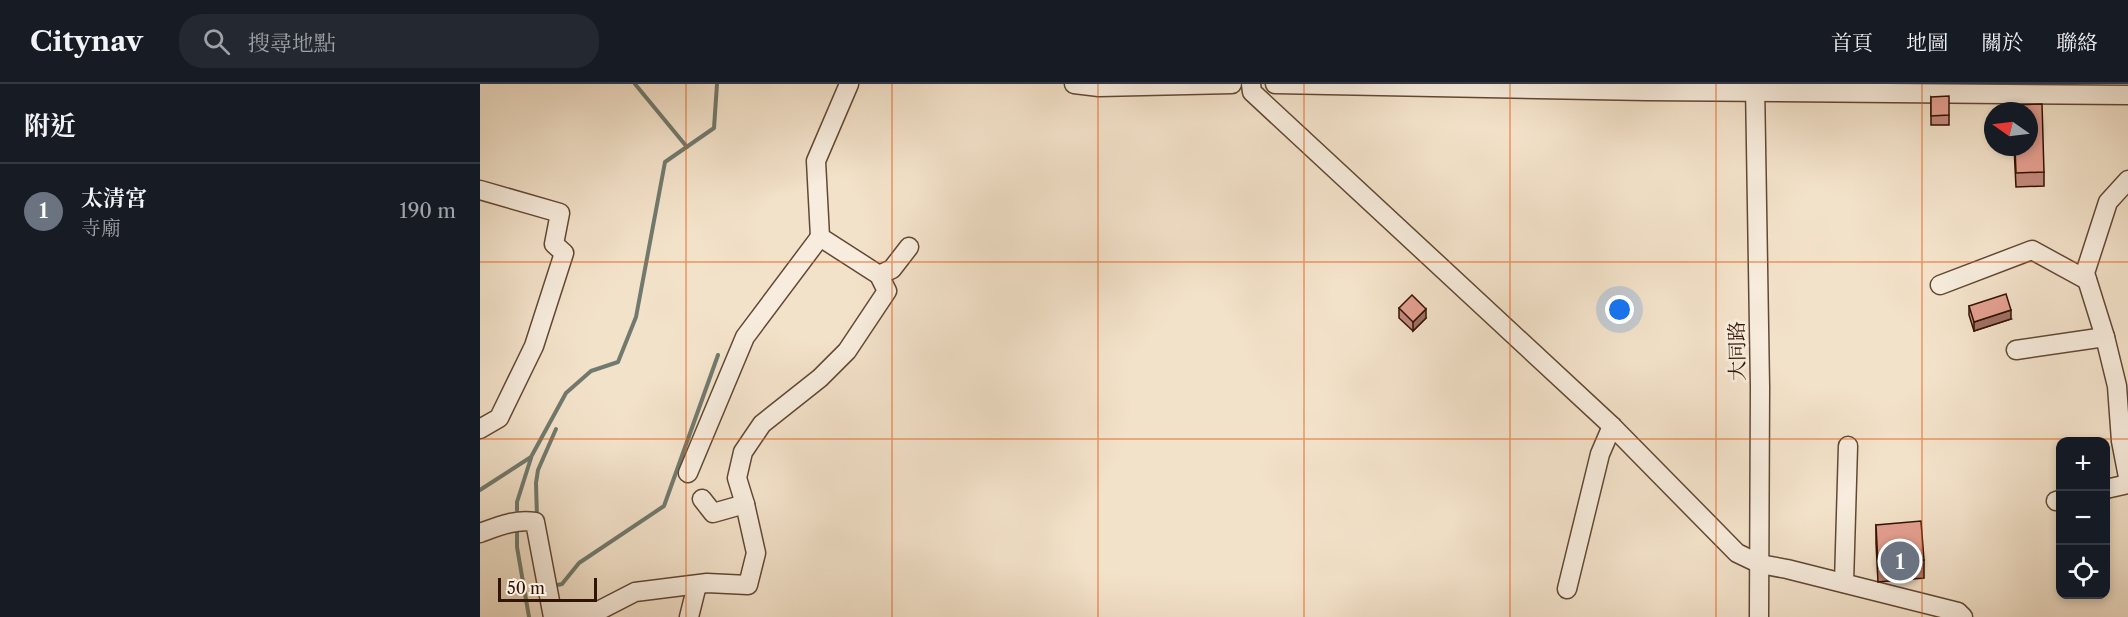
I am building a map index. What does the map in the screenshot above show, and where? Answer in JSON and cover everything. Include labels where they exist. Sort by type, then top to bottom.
[{"type":"street","points":[[688,473],[744,337],[820,237],[816,161],[849,84]]},
{"type":"street","points":[[1074,84],[1099,87],[1232,84]]},
{"type":"street","points":[[1251,84],[1252,92],[1612,426],[1737,553],[1760,564],[1958,612],[1963,617]]},
{"type":"street","points":[[1275,84],[1634,91],[1755,88],[2128,95]]},
{"type":"street","name":"大同路","points":[[1755,88],[1760,387],[1759,617]]},
{"type":"street","points":[[2128,180],[2108,202],[2085,273],[2106,337],[2117,386],[2121,441],[2128,477]]},
{"type":"street","points":[[480,190],[561,213],[554,244],[564,253],[534,346],[499,418],[480,429]]},
{"type":"street","points":[[480,533],[511,522],[523,520],[535,522],[553,614],[600,610],[635,591],[707,583],[748,585],[756,553],[737,478],[743,453],[762,424],[820,378],[847,351],[887,291],[879,275],[820,237]]},
{"type":"street","points":[[879,275],[892,268],[909,247]]},
{"type":"street","points":[[1940,285],[2032,250],[2087,280]]},
{"type":"street","points":[[2016,350],[2106,337]]},
{"type":"street","points":[[1567,589],[1600,454],[1612,426]]},
{"type":"street","points":[[1844,584],[1848,446]]},
{"type":"street","points":[[2110,488],[2128,484]]},
{"type":"street","points":[[702,499],[713,513],[745,504]]},
{"type":"street","points":[[689,617],[697,585]]},
{"type":"building","points":[[1949,96],[1949,115],[1931,116],[1931,97]]},
{"type":"building","points":[[2038,104],[2042,104],[2044,172],[2016,173],[2015,156],[2038,156]]},
{"type":"building","points":[[2006,294],[2011,310],[1974,322],[1969,306]]},
{"type":"building","points":[[1412,295],[1426,309],[1413,322],[1399,308]]},
{"type":"building","points":[[1921,521],[1924,560],[1878,564],[1876,525]]},
{"type":"waterway","points":[[635,84],[687,147]]},
{"type":"waterway","points":[[480,490],[531,457],[566,393],[591,371],[618,362],[636,317],[665,162],[714,128],[717,84]]},
{"type":"waterway","points":[[553,586],[562,584],[579,563],[664,506],[718,355]]},
{"type":"waterway","points":[[537,517],[538,470],[556,429]]},
{"type":"waterway","points":[[517,510],[517,502],[531,458]]},
{"type":"waterway","points":[[517,532],[517,547],[529,617]]},
{"type":"place","name":"太清宮","points":[[1900,561]]}]
